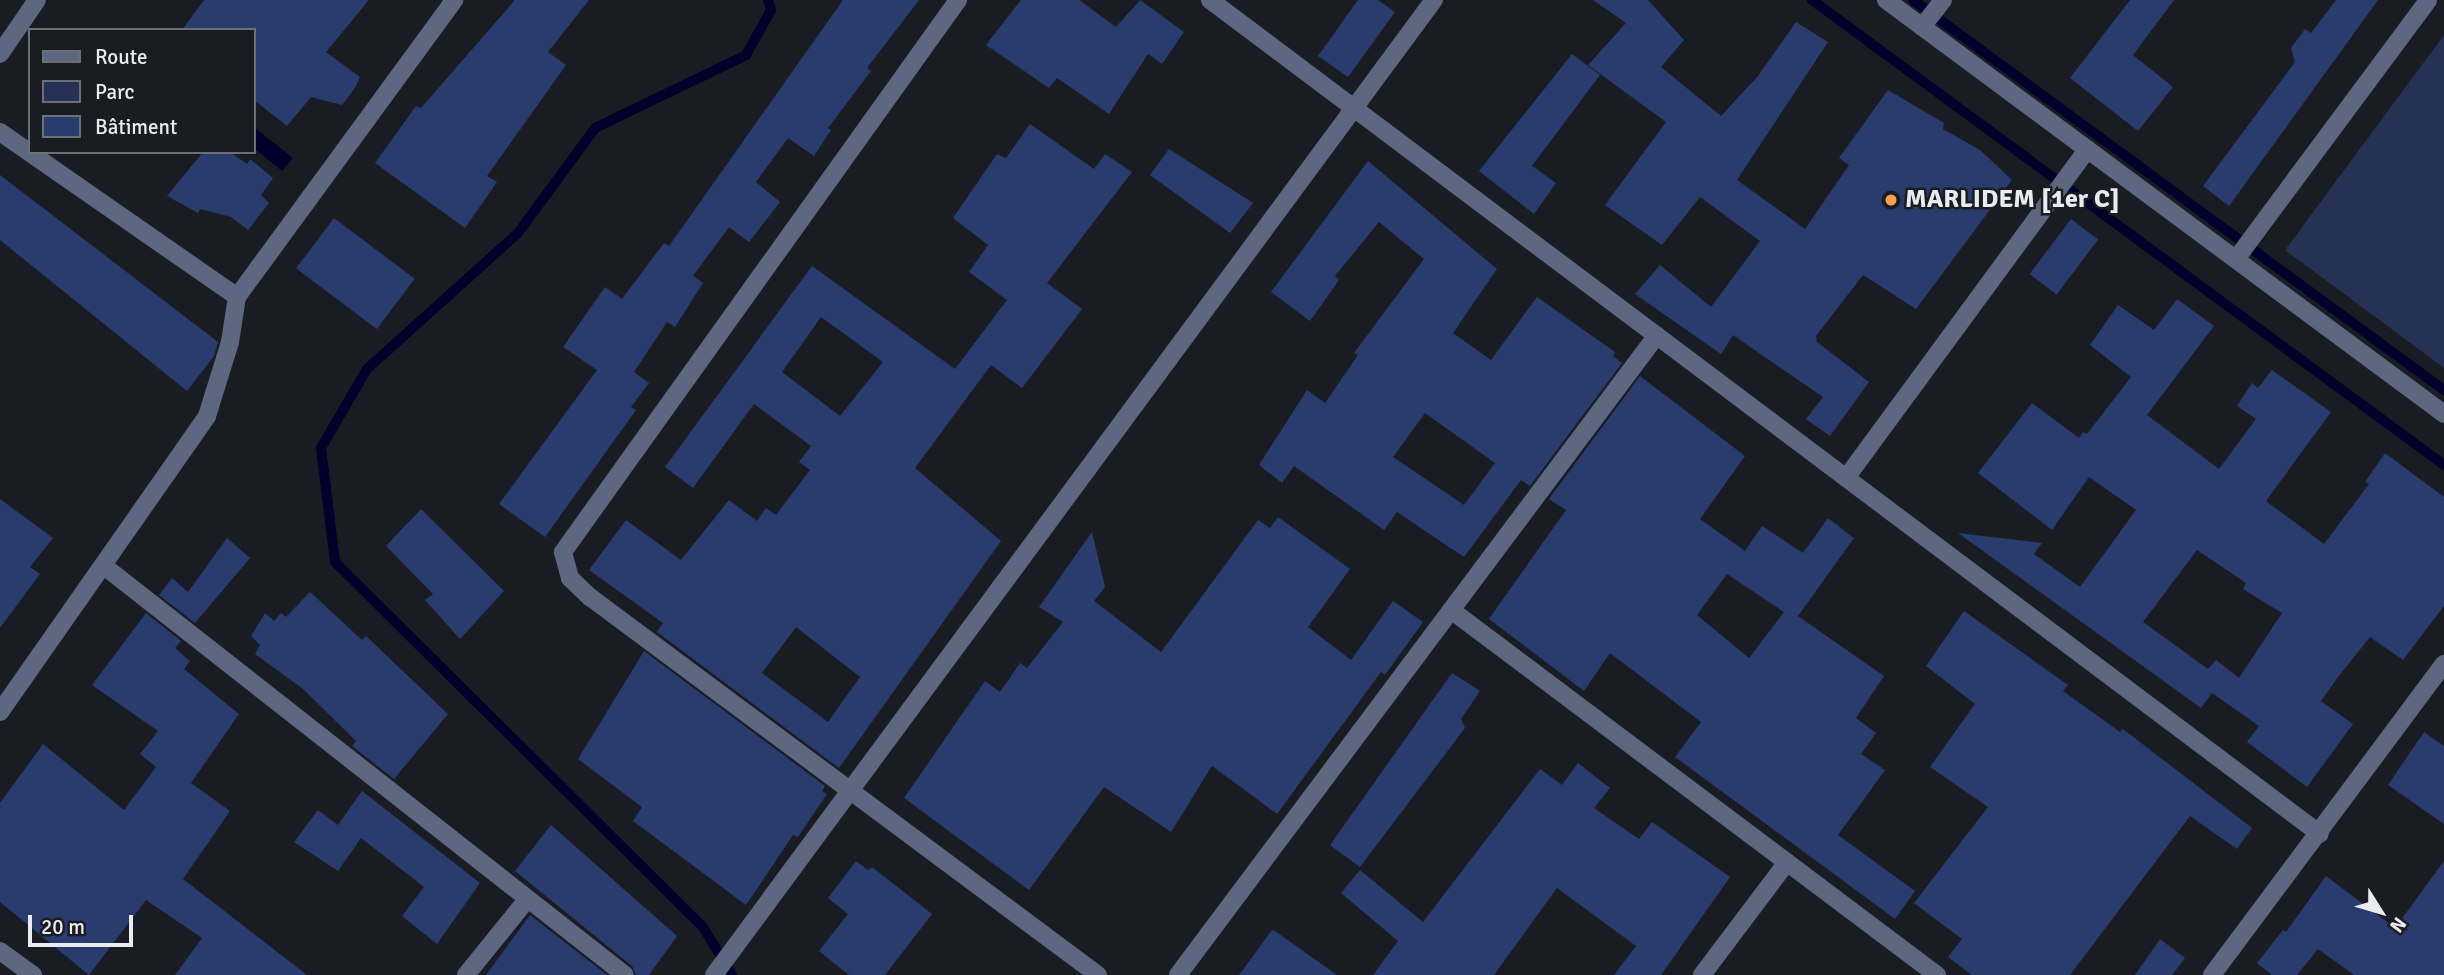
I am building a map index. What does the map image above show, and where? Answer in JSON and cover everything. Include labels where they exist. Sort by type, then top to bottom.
[{"type":"street","points":[[0,54],[37,0]]},
{"type":"street","points":[[0,712],[207,416],[230,342],[237,298],[454,0]]},
{"type":"street","points":[[958,0],[563,552],[570,578],[590,597],[847,792],[1098,975]]},
{"type":"street","points":[[1210,0],[2320,834]]},
{"type":"street","points":[[714,975],[1434,0]]},
{"type":"street","points":[[1886,0],[2444,414]]},
{"type":"street","points":[[1922,27],[1943,0]]},
{"type":"street","points":[[2236,259],[2428,0]]},
{"type":"street","points":[[0,132],[28,152]]},
{"type":"street","points":[[1846,478],[2088,149]]},
{"type":"street","points":[[31,154],[237,298]]},
{"type":"street","points":[[1178,975],[1657,335]]},
{"type":"street","points":[[104,566],[526,901],[625,975]]},
{"type":"street","points":[[1451,610],[1937,975]]},
{"type":"street","points":[[2213,975],[2444,664]]},
{"type":"street","points":[[1702,975],[1787,862]]},
{"type":"street","points":[[466,975],[526,901]]},
{"type":"street","points":[[0,951],[33,975]]},
{"type":"green space","points":[[2444,35],[2444,368],[2285,250]]},
{"type":"shaded area","points":[[256,129],[293,158],[282,171],[256,150]]},
{"type":"building","points":[[204,0],[369,0],[326,52],[360,77],[355,88],[342,105],[311,97],[287,126],[256,102],[256,28],[183,28]]},
{"type":"building","points":[[515,0],[589,0],[548,52],[566,65],[487,176],[497,182],[465,228],[375,163],[416,106],[421,108]]},
{"type":"building","points":[[843,0],[919,0],[867,68],[871,71],[828,128],[831,130],[814,156],[788,138],[756,182],[780,202],[749,242],[729,227],[693,276],[703,283],[675,327],[667,322],[634,372],[649,383],[631,407],[636,410],[545,537],[499,504],[597,370],[563,347],[605,287],[622,299],[664,243],[669,246]]},
{"type":"building","points":[[1021,0],[1079,0],[1116,27],[1140,0],[1184,32],[1162,64],[1148,54],[1109,114],[1057,78],[1049,88],[986,45]]},
{"type":"building","points":[[1358,0],[1378,0],[1395,12],[1348,77],[1318,56]]},
{"type":"building","points":[[1593,0],[1648,0],[1684,40],[1661,67],[1721,116],[1758,76],[1796,22],[1828,42],[1737,180],[1805,229],[1849,165],[1839,158],[1888,90],[1944,123],[1943,129],[1980,150],[2012,180],[1916,309],[1863,275],[1816,336],[1817,342],[1869,382],[1830,436],[1806,419],[1823,397],[1733,335],[1721,354],[1635,294],[1660,265],[1711,307],[1760,241],[1700,197],[1662,245],[1605,205],[1666,122],[1588,65],[1626,23]]},
{"type":"building","points":[[2130,0],[2174,0],[2133,55],[2173,87],[2138,131],[2070,78]]},
{"type":"building","points":[[2336,0],[2378,0],[2229,206],[2203,186],[2295,62],[2291,48],[2305,29],[2311,33]]},
{"type":"building","points":[[1572,54],[1600,75],[1532,166],[1556,183],[1534,214],[1479,171]]},
{"type":"building","points":[[1030,124],[1094,169],[1105,154],[1132,172],[1047,283],[1082,309],[1022,388],[991,365],[915,468],[1001,541],[839,768],[657,632],[663,623],[589,570],[626,520],[681,560],[729,500],[757,521],[766,508],[776,515],[810,470],[799,462],[811,446],[754,404],[693,488],[665,467],[812,266],[955,369],[1007,300],[969,272],[988,245],[953,218],[997,154],[1006,158]],"holes":[[[821,317],[883,362],[840,416],[782,372]],[[796,627],[860,677],[828,722],[762,673]]]},
{"type":"building","points":[[1169,149],[1253,203],[1230,233],[1150,175]]},
{"type":"building","points":[[201,154],[233,154],[247,164],[250,159],[273,178],[261,195],[269,203],[248,230],[231,217],[200,209],[198,213],[167,196]]},
{"type":"building","points":[[1368,161],[1497,269],[1453,333],[1491,360],[1537,297],[1615,352],[1613,356],[1622,363],[1530,486],[1521,480],[1464,557],[1397,512],[1384,530],[1294,466],[1282,483],[1259,465],[1307,390],[1325,403],[1358,355],[1354,353],[1424,259],[1379,222],[1335,276],[1339,280],[1310,321],[1271,292]],"holes":[[[1425,413],[1495,463],[1464,505],[1393,457]]]},
{"type":"building","points":[[0,175],[218,342],[214,356],[187,391],[0,240]]},
{"type":"building","points":[[334,218],[415,279],[377,329],[296,268]]},
{"type":"building","points":[[2071,219],[2098,239],[2057,295],[2029,274]]},
{"type":"building","points":[[2177,299],[2214,326],[2147,415],[2219,469],[2256,419],[2237,406],[2252,383],[2258,388],[2272,370],[2331,412],[2266,501],[2324,544],[2369,484],[2365,482],[2385,453],[2444,497],[2444,606],[2403,660],[2370,637],[2338,677],[2321,701],[2353,724],[2307,787],[2247,742],[2259,726],[2212,693],[2201,708],[1958,533],[2042,543],[2034,554],[2080,587],[2136,510],[2089,477],[2052,530],[1978,473],[2032,403],[2079,438],[2083,432],[2087,434],[2131,377],[2090,345],[2118,305],[2154,330]],"holes":[[[2197,550],[2246,583],[2243,589],[2282,613],[2239,678],[2216,660],[2208,669],[2143,622]]]},
{"type":"building","points":[[1640,376],[1745,456],[1700,519],[1745,551],[1762,526],[1803,553],[1828,518],[1854,538],[1798,616],[1884,676],[1856,718],[1876,733],[1861,754],[1885,770],[1838,835],[1915,891],[1895,919],[1675,757],[1701,722],[1610,653],[1584,691],[1489,619],[1566,510],[1549,499]],"holes":[[[1727,574],[1784,612],[1749,658],[1697,615]]]},
{"type":"building","points":[[0,499],[53,538],[30,567],[40,574],[0,628]]},
{"type":"building","points":[[421,509],[504,591],[460,639],[425,600],[433,594],[386,546]]},
{"type":"building","points":[[1278,517],[1350,569],[1308,627],[1351,660],[1393,601],[1423,622],[1385,675],[1381,672],[1277,814],[1212,766],[1171,832],[1104,787],[1029,890],[904,798],[985,681],[1000,692],[1020,663],[1027,668],[1063,622],[1039,607],[1092,532],[1105,587],[1094,601],[1161,652],[1258,520],[1270,528]]},
{"type":"building","points":[[227,538],[250,558],[195,623],[159,595],[172,578],[188,592]]},
{"type":"building","points":[[310,592],[362,640],[366,636],[448,714],[394,779],[352,746],[356,741],[303,689],[255,654],[260,645],[251,636],[265,613],[274,621],[281,613],[286,617]]},
{"type":"building","points":[[1964,611],[2068,685],[2063,691],[2120,732],[2123,729],[2252,828],[2237,849],[2190,816],[2070,975],[1972,975],[1948,957],[1962,939],[1914,903],[1988,807],[1930,767],[1975,704],[1926,666]]},
{"type":"building","points":[[146,613],[181,641],[175,648],[190,661],[184,669],[239,714],[191,783],[230,811],[183,879],[307,975],[175,975],[202,938],[146,900],[89,975],[0,902],[0,803],[43,744],[124,810],[156,767],[140,754],[158,731],[92,685]]},
{"type":"building","points":[[644,651],[825,786],[822,791],[827,794],[798,837],[793,835],[746,905],[633,821],[642,807],[578,759]]},
{"type":"building","points":[[1452,673],[1480,691],[1461,719],[1465,728],[1360,867],[1330,845]]},
{"type":"building","points":[[2424,732],[2444,746],[2444,824],[2388,785]]},
{"type":"building","points":[[1578,763],[1610,788],[1594,808],[1639,839],[1652,822],[1730,877],[1661,975],[1614,975],[1636,946],[1557,888],[1494,975],[1373,975],[1398,941],[1341,893],[1360,870],[1423,922],[1540,769],[1562,785]]},
{"type":"building","points":[[362,791],[480,883],[437,944],[402,916],[424,887],[361,838],[338,871],[294,842],[318,810],[338,825]]},
{"type":"building","points":[[551,825],[677,936],[649,975],[636,975],[632,966],[515,871]]},
{"type":"building","points":[[856,861],[868,870],[872,867],[932,914],[885,975],[849,975],[819,951],[848,914],[828,898]]},
{"type":"building","points":[[2444,861],[2444,975],[2354,975],[2318,949],[2297,975],[2272,975],[2257,963],[2283,930],[2286,932],[2326,876],[2395,928]]},
{"type":"building","points":[[530,915],[607,975],[486,975]]},
{"type":"building","points":[[1272,930],[1275,931],[1337,975],[1239,975]]},
{"type":"building","points":[[2160,939],[2185,958],[2172,975],[2135,975]]},
{"type":"waterway","points":[[732,975],[703,927],[335,562],[321,448],[367,369],[518,233],[595,128],[746,55],[771,10],[768,0]]},
{"type":"waterway","points":[[1812,0],[2444,465]]},
{"type":"waterway","points":[[1913,0],[2444,390]]},
{"type":"place","name":"MARLIDEM [1er C]","points":[[1891,200]]}]
